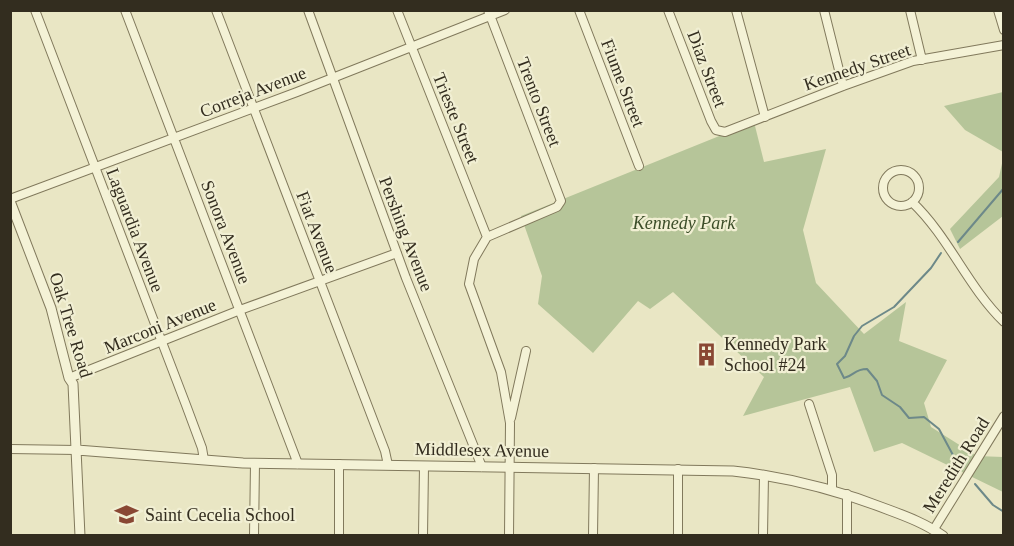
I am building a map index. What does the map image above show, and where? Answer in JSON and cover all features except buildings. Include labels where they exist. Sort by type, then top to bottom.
[{"type":"street","name":"Laguardia Avenue","points":[[35,10],[162,341],[202,448],[204,460]]},
{"type":"street","name":"Sonora Avenue","points":[[125,10],[298,464]]},
{"type":"street","name":"Fiat Avenue","points":[[216,10],[385,451],[388,465]]},
{"type":"street","name":"Pershing Avenue","points":[[308,10],[397,253],[482,466]]},
{"type":"street","name":"Trieste Street","points":[[397,10],[487,237]]},
{"type":"street","name":"Correja Avenue","points":[[10,200],[411,47],[489,13],[505,10]]},
{"type":"street","name":"Fiume Street","points":[[579,10],[639,166]]},
{"type":"street","name":"Diaz Street","points":[[668,10],[711,121],[716,130],[725,132]]},
{"type":"street","points":[[736,10],[765,117]]},
{"type":"street","points":[[824,10],[843,86]]},
{"type":"street","points":[[910,10],[922,60]]},
{"type":"street","points":[[998,10],[1004,30]]},
{"type":"street","name":"Trento Street","points":[[487,237],[557,207],[561,198],[489,13]]},
{"type":"street","name":"Kennedy Street","points":[[725,132],[843,86],[922,60],[1004,45]]},
{"type":"street","points":[[906,170],[915,176],[919,187],[912,202],[901,206],[889,202],[885,197],[883,185],[888,174],[906,170]]},
{"type":"street","name":"Oak Tree Road","points":[[10,200],[51,308],[69,378],[73,384],[80,536]]},
{"type":"street","points":[[912,202],[928,217],[973,287],[1004,322]]},
{"type":"street","points":[[487,237],[474,259],[469,284],[501,372],[510,423],[509,536]]},
{"type":"street","name":"Marconi Avenue","points":[[69,378],[240,310],[397,253]]},
{"type":"street","points":[[510,423],[526,351]]},
{"type":"street","points":[[809,404],[832,475],[832,490]]},
{"type":"street","name":"Meredith Road","points":[[934,529],[1004,416]]},
{"type":"street","name":"Middlesex Avenue","points":[[10,449],[116,452],[255,463],[678,469],[764,475],[848,494],[912,518],[943,536]]},
{"type":"street","points":[[254,536],[255,463]]},
{"type":"street","points":[[339,464],[339,536]]},
{"type":"street","points":[[423,536],[424,466]]},
{"type":"street","points":[[593,536],[594,468]]},
{"type":"street","points":[[678,469],[678,536]]},
{"type":"street","points":[[763,536],[764,475]]},
{"type":"street","points":[[847,536],[848,494]]},
{"type":"green space","points":[[1003,92],[1003,152],[965,130],[944,106]]},
{"type":"green space","name":"Kennedy Park","points":[[754,122],[764,162],[826,149],[803,230],[816,283],[864,334],[906,302],[899,341],[947,360],[924,403],[931,427],[977,456],[1003,457],[1003,492],[902,443],[874,452],[850,387],[743,416],[764,377],[673,292],[650,309],[638,301],[593,353],[538,304],[542,276],[521,216]]},
{"type":"green space","points":[[1003,159],[1003,216],[960,249],[950,229],[999,177]]},
{"type":"waterway","points":[[958,242],[1004,188]]},
{"type":"waterway","points":[[941,253],[931,268],[894,307],[862,326],[854,336],[845,356],[837,364],[844,378],[859,370],[867,369],[877,381],[882,395],[900,407],[909,418],[924,417],[939,429],[961,470]]},
{"type":"waterway","points":[[975,484],[993,505],[1004,512]]},
{"type":"place","name":"Kennedy Park School #24","points":[[706,354]]},
{"type":"place","name":"Saint Cecelia School","points":[[127,515]]}]
